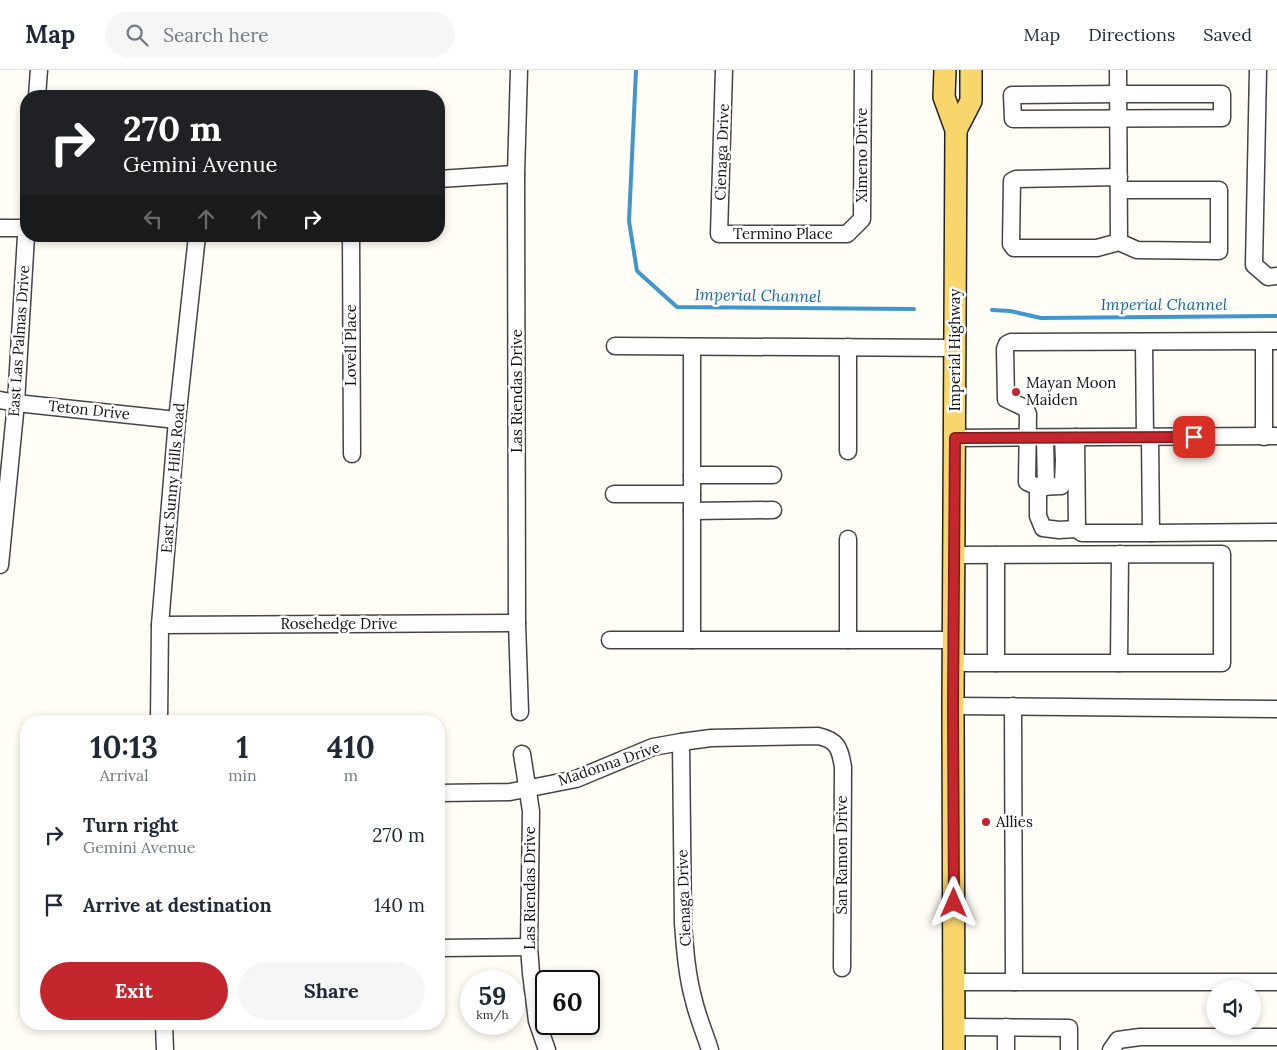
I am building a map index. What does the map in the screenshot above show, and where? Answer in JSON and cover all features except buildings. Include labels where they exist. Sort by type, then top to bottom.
[{"type":"main road","name":"Imperial Highway","points":[[945,70],[944,96],[956,130],[953,706],[954,1050]]},
{"type":"main road","name":"Imperial Highway","points":[[956,130],[971,101],[971,70]]},
{"type":"street","points":[[37,90],[39,70]]},
{"type":"street","name":"Las Riendas Drive","points":[[519,70],[516,174],[517,624],[520,712]]},
{"type":"street","name":"Cienaga Drive","points":[[719,234],[724,70]]},
{"type":"street","name":"Ximeno Drive","points":[[847,234],[862,219],[863,70]]},
{"type":"street","points":[[1118,70],[1119,242]]},
{"type":"street","points":[[1258,70],[1254,265],[1268,276],[1277,276]]},
{"type":"street","points":[[1118,94],[1222,94],[1222,118],[1013,119],[1012,95],[1118,94]]},
{"type":"street","points":[[445,179],[516,174]]},
{"type":"street","points":[[1016,178],[1219,190],[1219,251],[1137,250],[1119,242],[1097,248],[1014,248],[1011,244],[1012,181],[1016,178]]},
{"type":"street","points":[[0,228],[20,228]]},
{"type":"street","name":"Termino Place","points":[[719,234],[847,234]]},
{"type":"street","name":"East Las Palmas Drive","points":[[0,564],[8,401],[25,242]]},
{"type":"street","name":"East Sunny Hills Road","points":[[159,715],[160,625],[177,420],[196,242]]},
{"type":"street","name":"Lovell Place","points":[[351,242],[352,454]]},
{"type":"street","points":[[955,438],[1027,438],[1045,438],[1070,437],[1270,437],[1270,342],[1011,342],[1007,344],[1005,349],[1006,400],[1025,408],[1028,414],[1027,438],[1027,482],[1042,487],[1061,486],[1064,483],[1064,460],[1070,437]]},
{"type":"street","points":[[1144,342],[1151,533]]},
{"type":"street","points":[[615,346],[955,348]]},
{"type":"street","points":[[692,347],[692,640]]},
{"type":"street","points":[[848,347],[848,451]]},
{"type":"street","name":"Teton Drive","points":[[8,401],[177,420]]},
{"type":"street","points":[[1070,437],[1078,528],[1082,534],[1277,532]]},
{"type":"street","points":[[1045,438],[1038,516],[1043,528],[1060,530],[1078,528]]},
{"type":"street","points":[[692,476],[772,476]]},
{"type":"street","points":[[614,494],[773,510]]},
{"type":"street","points":[[848,539],[848,640]]},
{"type":"street","points":[[1119,663],[1120,554]]},
{"type":"street","points":[[954,663],[1222,663],[1222,554],[955,555]]},
{"type":"street","points":[[996,555],[996,663]]},
{"type":"street","name":"Rosehedge Drive","points":[[160,625],[517,624]]},
{"type":"street","points":[[610,640],[954,640]]},
{"type":"street","points":[[953,706],[1277,709]]},
{"type":"street","points":[[1013,706],[1014,982]]},
{"type":"street","name":"Madonna Drive","points":[[445,793],[510,792],[528,789],[576,779],[654,747],[711,738],[818,736],[828,738],[836,744]]},
{"type":"street","name":"Cienaga Drive","points":[[681,742],[683,923],[689,978],[694,1002],[710,1050]]},
{"type":"street","name":"San Ramon Drive","points":[[836,744],[841,754],[843,767],[842,968]]},
{"type":"street","name":"Las Riendas Drive","points":[[522,754],[531,811],[531,973],[537,1021],[546,1050]]},
{"type":"street","points":[[445,948],[530,948]]},
{"type":"street","points":[[954,982],[1277,982]]},
{"type":"street","points":[[954,1027],[1069,1028],[1069,1050]]},
{"type":"street","points":[[1006,1027],[1006,1050]]},
{"type":"street","points":[[164,1030],[165,1050]]},
{"type":"street","points":[[1112,1050],[1118,1040],[1140,1037],[1277,1036]]},
{"type":"waterway","name":"Imperial Channel","points":[[636,70],[629,221],[637,271],[677,307],[914,309]]},
{"type":"waterway","name":"Imperial Channel","points":[[992,310],[1010,311],[1041,318],[1277,316]]},
{"type":"place","name":"Mayan Moon Maiden","points":[[1016,392]]},
{"type":"place","name":"Allies","points":[[986,822]]},
{"type":"route","points":[[954,903],[955,438],[1194,437]]}]
